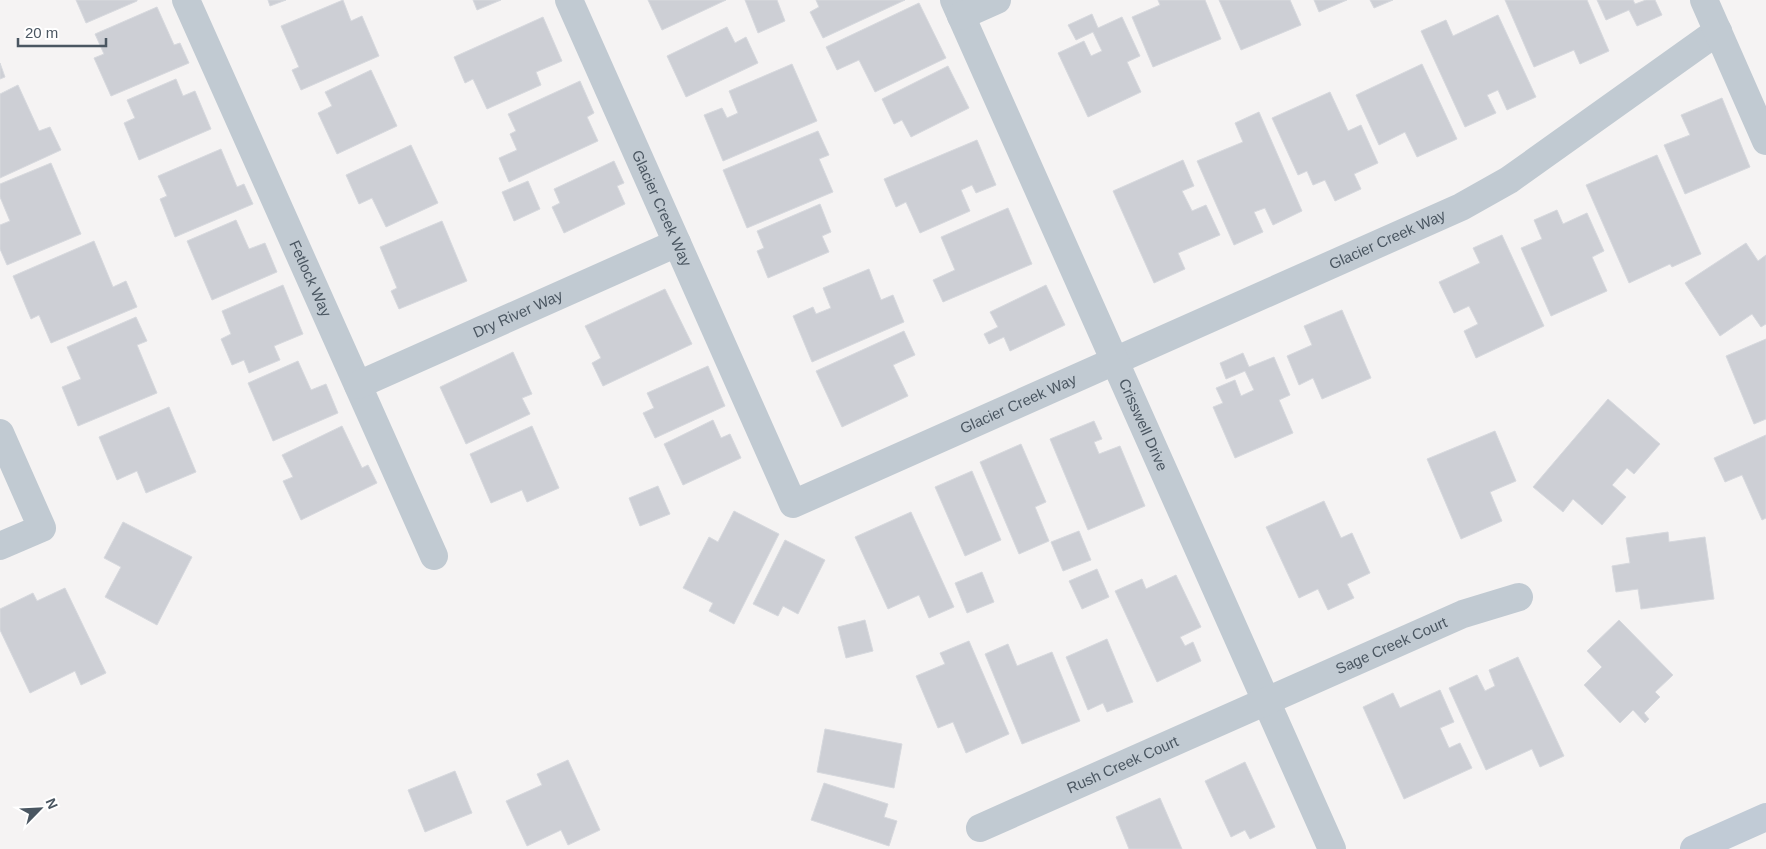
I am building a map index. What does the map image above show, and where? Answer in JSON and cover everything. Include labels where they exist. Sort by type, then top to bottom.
[{"type":"main road","points":[[1694,849],[1766,817]]},
{"type":"street","name":"Fetlock Way","points":[[186,0],[434,556]]},
{"type":"street","name":"Glacier Creek Way","points":[[569,0],[793,504],[1461,207],[1510,180],[1718,31]]},
{"type":"street","points":[[958,8],[996,0]]},
{"type":"street","points":[[1704,0],[1766,141]]},
{"type":"street","name":"Crisswell Drive","points":[[958,8],[1332,849]]},
{"type":"street","name":"Dry River Way","points":[[358,385],[677,243]]},
{"type":"street","points":[[0,433],[42,528],[0,546]]},
{"type":"street","name":"Sage Creek Court","points":[[1266,701],[1463,614],[1519,597]]},
{"type":"street","name":"Rush Creek Court","points":[[980,828],[1266,701]]},
{"type":"building","points":[[76,0],[137,0],[137,1],[86,23]]},
{"type":"building","points":[[268,0],[286,0],[270,6]]},
{"type":"building","points":[[343,0],[351,21],[362,16],[379,56],[301,90],[292,70],[299,67],[281,26]]},
{"type":"building","points":[[473,0],[501,0],[477,10]]},
{"type":"building","points":[[648,0],[726,0],[662,30]]},
{"type":"building","points":[[745,0],[777,0],[785,21],[758,33]]},
{"type":"building","points":[[816,0],[905,0],[823,38],[810,12],[819,7]]},
{"type":"building","points":[[1158,0],[1205,0],[1221,39],[1153,67],[1132,17],[1160,5]]},
{"type":"building","points":[[1219,0],[1290,0],[1301,25],[1241,50]]},
{"type":"building","points":[[1314,0],[1347,0],[1319,12]]},
{"type":"building","points":[[1370,0],[1393,0],[1374,8]]},
{"type":"building","points":[[1505,0],[1587,0],[1609,51],[1580,64],[1574,50],[1534,67]]},
{"type":"building","points":[[1597,0],[1633,0],[1635,4],[1646,0],[1655,0],[1662,15],[1637,26],[1629,10],[1606,20]]},
{"type":"building","points":[[919,3],[946,58],[875,92],[859,60],[837,70],[826,47]]},
{"type":"building","points":[[157,7],[174,45],[180,43],[189,63],[111,96],[94,58],[104,54],[95,34]]},
{"type":"building","points":[[1092,14],[1098,28],[1122,17],[1140,56],[1127,62],[1141,92],[1088,117],[1058,53],[1084,41],[1091,56],[1102,51],[1093,32],[1076,40],[1068,25]]},
{"type":"building","points":[[1498,15],[1536,97],[1507,110],[1498,90],[1487,95],[1496,113],[1465,127],[1421,31],[1446,20],[1453,36]]},
{"type":"building","points":[[543,17],[562,61],[536,72],[541,85],[487,109],[473,79],[465,83],[454,57]]},
{"type":"building","points":[[727,27],[735,43],[746,37],[758,63],[686,97],[667,56]]},
{"type":"building","points":[[0,63],[5,77],[0,79]]},
{"type":"building","points":[[792,64],[817,121],[723,161],[704,115],[722,108],[727,118],[738,113],[729,91]]},
{"type":"building","points":[[1422,64],[1457,139],[1417,157],[1405,132],[1379,145],[1356,95]]},
{"type":"building","points":[[948,66],[969,108],[911,137],[902,120],[894,124],[882,99]]},
{"type":"building","points":[[371,70],[397,126],[337,154],[318,113],[332,106],[325,92]]},
{"type":"building","points":[[176,79],[183,96],[195,91],[211,129],[139,160],[124,123],[135,118],[127,100]]},
{"type":"building","points":[[580,81],[594,113],[587,117],[598,141],[509,182],[499,158],[517,150],[510,134],[516,131],[508,114]]},
{"type":"building","points":[[18,85],[39,131],[50,127],[61,150],[0,178],[0,94]]},
{"type":"building","points":[[1330,92],[1348,131],[1361,125],[1378,163],[1354,174],[1361,189],[1335,201],[1325,180],[1313,185],[1307,171],[1298,175],[1272,118]]},
{"type":"building","points":[[1722,98],[1750,167],[1685,194],[1664,145],[1690,135],[1681,115]]},
{"type":"building","points":[[1259,112],[1302,211],[1273,225],[1265,208],[1254,212],[1263,232],[1234,245],[1197,161],[1243,142],[1235,123]]},
{"type":"building","points":[[818,131],[829,155],[819,159],[833,192],[747,228],[723,170]]},
{"type":"building","points":[[977,140],[996,185],[976,193],[972,185],[961,190],[970,211],[920,233],[906,202],[896,207],[884,179]]},
{"type":"building","points":[[411,145],[438,203],[386,227],[372,198],[359,204],[346,175]]},
{"type":"building","points":[[221,149],[237,187],[244,184],[253,204],[175,237],[160,199],[167,196],[158,176]]},
{"type":"building","points":[[1657,155],[1701,254],[1672,267],[1670,264],[1629,283],[1586,185]]},
{"type":"building","points":[[1183,160],[1194,186],[1182,191],[1192,211],[1206,205],[1220,235],[1178,253],[1185,269],[1154,283],[1113,191]]},
{"type":"building","points":[[614,161],[624,183],[617,186],[625,204],[564,233],[552,207],[560,203],[554,189]]},
{"type":"building","points":[[51,163],[81,234],[7,265],[0,249],[0,225],[10,221],[0,197],[0,184]]},
{"type":"building","points":[[528,181],[540,209],[514,221],[502,192]]},
{"type":"building","points":[[820,204],[831,232],[822,236],[829,252],[768,278],[757,251],[764,248],[757,231]]},
{"type":"building","points":[[1008,208],[1032,264],[943,302],[933,280],[955,270],[941,237]]},
{"type":"building","points":[[1557,210],[1563,224],[1587,213],[1604,251],[1592,257],[1607,291],[1551,316],[1521,248],[1542,239],[1534,220]]},
{"type":"building","points":[[236,220],[249,249],[265,243],[277,272],[212,300],[187,241]]},
{"type":"building","points":[[442,221],[467,281],[399,309],[391,291],[397,288],[380,247]]},
{"type":"building","points":[[1502,235],[1544,326],[1476,358],[1464,331],[1478,324],[1469,306],[1454,313],[1439,282],[1480,263],[1473,248]]},
{"type":"building","points":[[94,241],[113,287],[126,281],[137,307],[51,343],[39,315],[31,319],[13,276]]},
{"type":"building","points":[[1746,243],[1758,261],[1766,255],[1766,324],[1761,327],[1752,314],[1720,336],[1685,283]]},
{"type":"building","points":[[869,269],[881,300],[893,295],[904,322],[812,362],[793,316],[813,307],[816,314],[831,308],[823,288]]},
{"type":"building","points":[[283,285],[303,334],[274,346],[280,360],[249,373],[244,360],[232,365],[221,339],[231,334],[222,311]]},
{"type":"building","points":[[1046,285],[1065,325],[1010,351],[1004,337],[989,344],[984,334],[998,327],[990,312]]},
{"type":"building","points":[[665,289],[692,344],[603,386],[592,363],[601,358],[585,326]]},
{"type":"building","points":[[1342,310],[1371,378],[1322,399],[1313,378],[1299,385],[1287,356],[1312,345],[1304,326]]},
{"type":"building","points":[[136,317],[147,341],[137,345],[157,393],[78,426],[62,387],[81,379],[67,347]]},
{"type":"building","points":[[904,331],[915,355],[893,365],[908,396],[842,427],[816,371]]},
{"type":"building","points":[[1766,339],[1766,419],[1754,424],[1726,356]]},
{"type":"building","points":[[513,352],[532,394],[522,398],[530,414],[466,444],[440,387]]},
{"type":"building","points":[[1243,353],[1249,367],[1274,357],[1290,395],[1279,400],[1293,433],[1235,458],[1213,407],[1223,403],[1216,388],[1235,380],[1241,396],[1254,390],[1245,371],[1226,379],[1220,363]]},
{"type":"building","points":[[298,361],[311,390],[326,384],[338,413],[273,441],[248,383]]},
{"type":"building","points":[[708,366],[725,406],[655,438],[643,413],[654,408],[647,393]]},
{"type":"building","points":[[1608,399],[1660,444],[1634,474],[1627,468],[1612,485],[1626,497],[1602,525],[1573,499],[1563,512],[1533,487]]},
{"type":"building","points":[[169,407],[196,472],[146,493],[137,471],[117,480],[99,437]]},
{"type":"building","points":[[713,420],[721,438],[730,434],[741,458],[683,485],[664,444]]},
{"type":"building","points":[[1094,421],[1102,439],[1094,442],[1099,454],[1120,446],[1145,506],[1088,530],[1050,439]]},
{"type":"building","points":[[342,426],[362,468],[368,465],[377,483],[301,520],[283,481],[293,477],[282,455]]},
{"type":"building","points":[[532,426],[559,488],[527,502],[522,490],[491,503],[470,454]]},
{"type":"building","points":[[1495,431],[1516,481],[1490,492],[1502,521],[1461,539],[1427,459]]},
{"type":"building","points":[[1766,435],[1766,518],[1762,520],[1742,475],[1725,482],[1714,458]]},
{"type":"building","points":[[1021,444],[1046,502],[1035,507],[1049,541],[1019,554],[980,462]]},
{"type":"building","points":[[972,471],[1001,540],[965,556],[935,487]]},
{"type":"building","points":[[658,486],[670,514],[640,526],[629,498]]},
{"type":"building","points":[[1324,501],[1341,538],[1352,533],[1370,573],[1347,584],[1354,598],[1328,610],[1318,589],[1299,598],[1266,527]]},
{"type":"building","points":[[734,511],[779,534],[734,624],[709,611],[713,603],[683,588],[709,537],[718,542]]},
{"type":"building","points":[[911,512],[954,607],[929,618],[919,595],[888,609],[855,537]]},
{"type":"building","points":[[123,522],[192,557],[157,625],[105,597],[121,567],[104,558]]},
{"type":"building","points":[[1079,531],[1091,560],[1063,571],[1051,542]]},
{"type":"building","points":[[1668,532],[1669,542],[1705,537],[1714,599],[1641,609],[1638,589],[1616,592],[1612,566],[1630,563],[1626,538]]},
{"type":"building","points":[[785,540],[825,560],[798,614],[783,606],[778,616],[753,604]]},
{"type":"building","points":[[1097,569],[1109,597],[1082,609],[1069,581]]},
{"type":"building","points":[[982,572],[994,602],[967,613],[955,583]]},
{"type":"building","points":[[1176,575],[1201,627],[1180,637],[1185,646],[1193,642],[1201,661],[1157,682],[1115,591],[1142,579],[1146,589]]},
{"type":"building","points":[[65,588],[106,673],[81,685],[75,671],[30,693],[0,630],[0,609],[33,593],[37,601]]},
{"type":"building","points":[[865,620],[873,651],[846,658],[838,627]]},
{"type":"building","points":[[1619,620],[1673,675],[1655,692],[1660,697],[1644,713],[1649,719],[1645,723],[1633,710],[1620,723],[1584,685],[1602,667],[1587,651]]},
{"type":"building","points":[[1107,639],[1133,702],[1107,712],[1103,703],[1088,710],[1066,657]]},
{"type":"building","points":[[969,641],[1009,734],[966,753],[953,722],[938,728],[916,676],[945,664],[940,653]]},
{"type":"building","points":[[1008,644],[1017,666],[1052,652],[1080,721],[1022,744],[985,654]]},
{"type":"building","points":[[1518,657],[1564,756],[1540,767],[1532,749],[1486,770],[1449,688],[1477,675],[1485,691],[1495,686],[1489,670]]},
{"type":"building","points":[[1440,690],[1454,722],[1440,728],[1449,748],[1460,743],[1472,768],[1404,799],[1363,707],[1393,693],[1400,708]]},
{"type":"building","points":[[825,729],[902,744],[894,788],[817,772]]},
{"type":"building","points":[[568,760],[600,830],[568,845],[561,830],[527,846],[506,801],[542,785],[537,774]]},
{"type":"building","points":[[1245,762],[1275,827],[1250,839],[1245,830],[1231,837],[1205,781]]},
{"type":"building","points":[[455,771],[472,813],[425,832],[408,790]]},
{"type":"building","points":[[824,783],[888,804],[884,817],[897,821],[889,846],[811,820]]},
{"type":"building","points":[[1160,798],[1182,849],[1129,849],[1116,817]]}]
